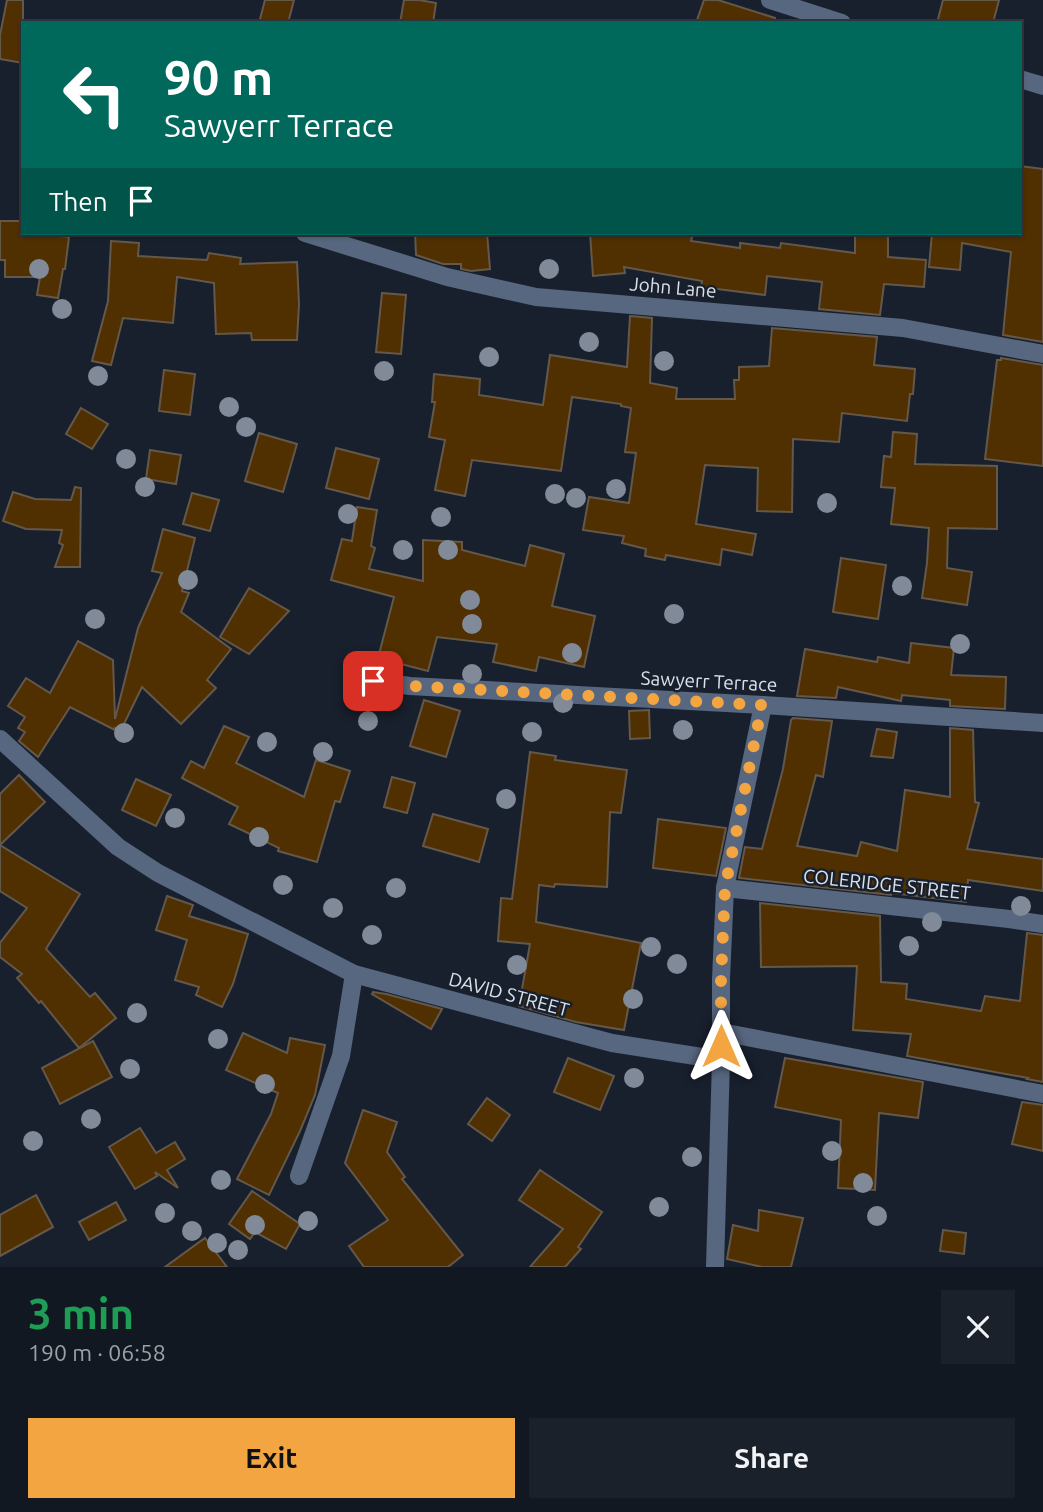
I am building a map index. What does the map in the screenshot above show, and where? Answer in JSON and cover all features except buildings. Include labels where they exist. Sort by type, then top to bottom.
[{"type":"street","points":[[770,0],[836,21]]},
{"type":"street","points":[[1022,80],[1043,86]]},
{"type":"street","name":"John Lane","points":[[311,235],[447,277],[536,297],[903,328],[1043,354]]},
{"type":"street","name":"Sawyerr Terrace","points":[[373,681],[410,686],[1043,723]]},
{"type":"street","points":[[715,1267],[725,888],[762,705]]},
{"type":"street","name":"DAVID STREET","points":[[0,740],[118,847],[158,873],[354,974],[612,1043],[721,1060]]},
{"type":"street","name":"COLERIDGE STREET","points":[[725,888],[1043,924]]},
{"type":"street","points":[[299,1176],[341,1056],[354,974]]},
{"type":"street","points":[[721,1032],[1043,1094]]},
{"type":"route","points":[[373,681],[410,686],[762,705],[725,888],[721,1046]]}]
